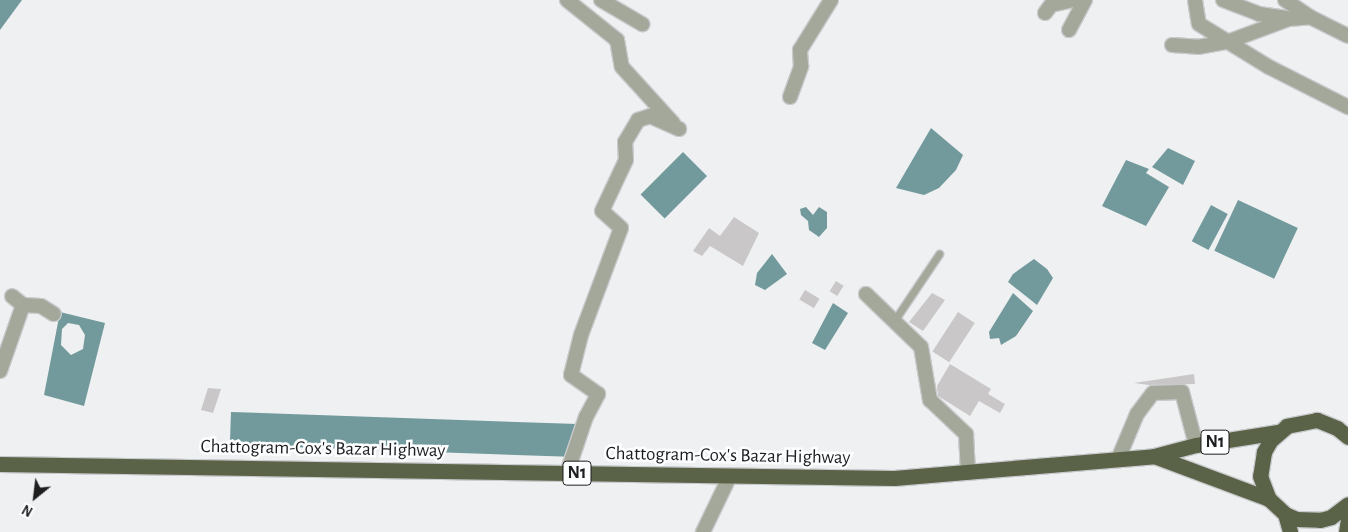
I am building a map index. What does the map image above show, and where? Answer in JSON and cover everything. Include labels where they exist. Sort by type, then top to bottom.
[{"type":"highway","name":"Chattogram-Cox's Bazar Highway","points":[[0,464],[894,478],[968,473],[1119,457],[1154,456],[1196,445],[1278,432],[1306,420],[1326,423],[1348,421]]},
{"type":"highway","points":[[1326,423],[1348,437]]},
{"type":"highway","points":[[1278,432],[1266,446],[1260,464],[1260,476],[1269,499],[1285,514],[1308,521],[1331,517],[1348,504]]},
{"type":"highway","name":"Chattogram-Cox's Bazar Highway","points":[[1154,456],[1269,499]]},
{"type":"highway","points":[[1285,514],[1290,532]]},
{"type":"highway","points":[[1346,532],[1348,520]]},
{"type":"street","points":[[567,0],[618,40],[622,67],[679,129],[650,116],[638,120],[625,142],[626,160],[602,211],[622,228],[582,336],[571,375],[598,394],[567,473]]},
{"type":"street","points":[[600,0],[642,24]]},
{"type":"street","points":[[790,98],[801,66],[800,50],[831,0]]},
{"type":"street","points":[[1045,13],[1051,5],[1073,0]]},
{"type":"street","points":[[1069,30],[1085,0]]},
{"type":"street","points":[[1195,0],[1199,24],[1227,42],[1348,107]]},
{"type":"street","points":[[1223,0],[1259,14],[1289,18],[1310,17]]},
{"type":"street","points":[[1285,0],[1310,17],[1348,36]]},
{"type":"street","points":[[1172,45],[1198,47],[1227,42],[1289,18]]},
{"type":"street","points":[[866,294],[921,347],[930,400],[966,434],[968,473]]},
{"type":"street","points":[[0,371],[18,300],[41,306],[54,314]]},
{"type":"street","points":[[1119,457],[1137,414],[1153,393],[1182,392],[1196,445]]},
{"type":"street","points":[[703,532],[730,476]]},
{"type":"lane","points":[[894,321],[939,254]]},
{"type":"water","points":[[0,0],[22,0],[0,30]]},
{"type":"water","points":[[931,128],[963,155],[956,170],[939,188],[924,195],[896,188]]},
{"type":"water","points":[[1168,148],[1195,161],[1183,185],[1152,167]]},
{"type":"water","points":[[683,152],[707,176],[665,218],[641,194]]},
{"type":"water","points":[[1126,160],[1149,169],[1146,173],[1169,187],[1146,226],[1102,206]]},
{"type":"water","points":[[1238,200],[1298,228],[1274,279],[1214,251]]},
{"type":"water","points":[[1211,205],[1228,214],[1209,250],[1192,241]]},
{"type":"water","points":[[806,207],[813,215],[819,207],[827,212],[827,228],[819,237],[809,230],[808,221],[801,215],[800,209]]},
{"type":"water","points":[[772,254],[787,274],[765,290],[755,285],[757,273]]},
{"type":"water","points":[[1034,259],[1047,269],[1053,278],[1037,305],[1008,282],[1013,274]]},
{"type":"water","points":[[1013,293],[1033,311],[1016,336],[1001,345],[999,338],[990,339],[989,332]]},
{"type":"water","points":[[833,303],[848,313],[825,350],[812,343]]},
{"type":"water","points":[[60,312],[105,323],[84,406],[44,395]],"holes":[[[68,323],[79,325],[85,335],[83,349],[71,355],[61,345],[62,329]]]},
{"type":"water","points":[[231,412],[578,424],[577,457],[230,445]]},
{"type":"building","points":[[734,217],[759,233],[743,266],[710,246],[702,256],[693,251],[709,228],[720,236]]},
{"type":"building","points":[[836,281],[844,286],[837,296],[830,291]]},
{"type":"building","points":[[805,290],[820,299],[814,308],[799,299]]},
{"type":"building","points":[[932,293],[945,300],[923,331],[909,322]]},
{"type":"building","points":[[958,312],[975,323],[949,362],[932,351]]},
{"type":"building","points":[[950,364],[991,389],[988,394],[1005,404],[1000,413],[979,401],[970,416],[938,396],[937,386]]},
{"type":"building","points":[[1194,374],[1195,384],[1149,385],[1134,383]]},
{"type":"building","points":[[208,388],[221,389],[213,413],[201,410]]}]
